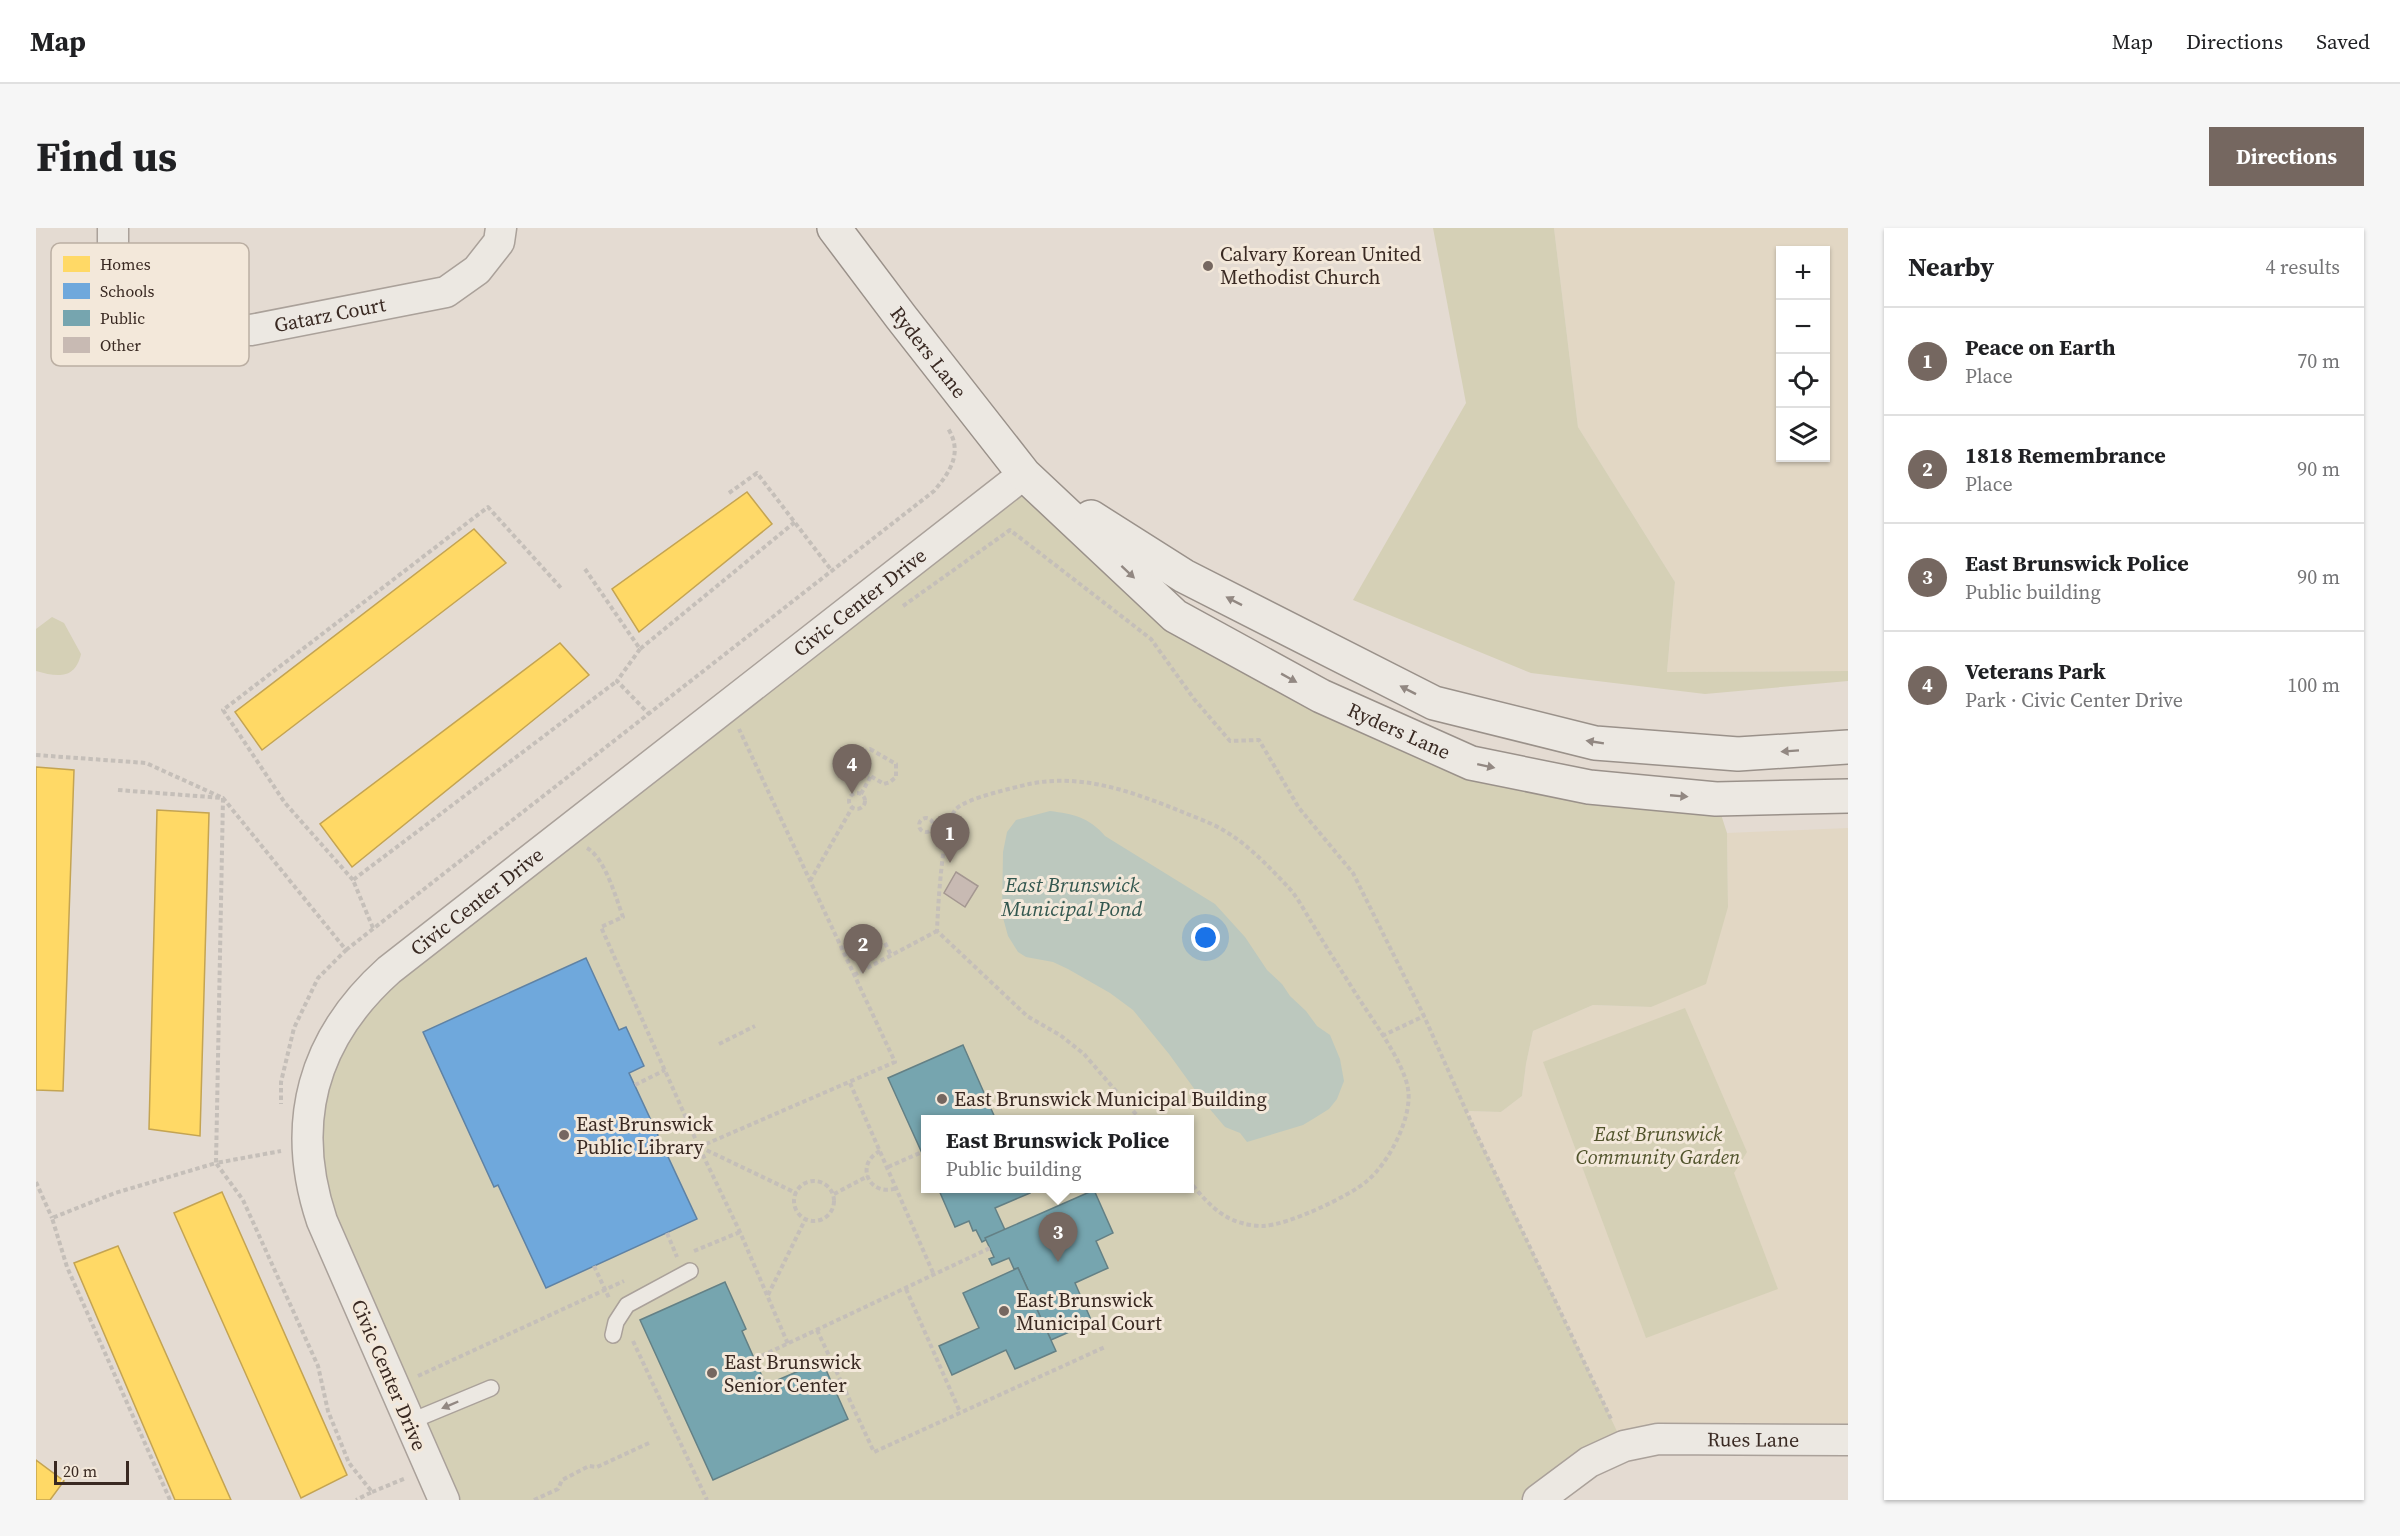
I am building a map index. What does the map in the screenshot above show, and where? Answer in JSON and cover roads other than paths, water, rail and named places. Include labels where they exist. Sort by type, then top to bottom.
[{"type":"main road","name":"Ryders Lane","points":[[834,228],[1024,474],[1175,616],[1321,696],[1471,763],[1589,787],[1716,799],[1848,796]]},
{"type":"main road","name":"Ryders Lane","points":[[1024,474],[1184,576],[1434,703],[1595,743],[1738,754],[1848,747]]},
{"type":"street","name":"Gatarz Court","points":[[249,330],[446,292],[477,270],[499,242],[501,228]]},
{"type":"street","name":"Civic Center Drive","points":[[444,1500],[322,1221],[310,1177],[307,1155],[309,1110],[320,1066],[340,1025],[368,989],[389,970],[1024,474]]},
{"type":"street","name":"Rues Lane","points":[[1538,1500],[1589,1462],[1624,1446],[1658,1439],[1848,1440]]},
{"type":"lane","points":[[613,1335],[619,1316],[627,1305],[690,1272]]},
{"type":"lane","points":[[409,1422],[491,1388]]},
{"type":"water","name":"East Brunswick Municipal Pond","points":[[1050,811],[1073,815],[1093,824],[1105,836],[1215,904],[1245,937],[1267,970],[1282,984],[1317,1026],[1330,1035],[1340,1059],[1344,1081],[1337,1099],[1329,1109],[1303,1125],[1247,1142],[1240,1133],[1225,1127],[1133,1010],[1110,993],[1068,969],[1053,962],[1026,957],[1018,952],[1008,936],[1002,914],[1003,852],[1007,832],[1016,820]]},
{"type":"place","name":"Calvary Korean United Methodist Church","points":[[1208,266]]},
{"type":"place","name":"Veterans Park","points":[[852,794]]},
{"type":"place","name":"Peace on Earth","points":[[950,863]]},
{"type":"place","name":"1818 Remembrance","points":[[863,974]]},
{"type":"place","name":"East Brunswick Municipal Building","points":[[942,1099]]},
{"type":"place","name":"East Brunswick Public Library","points":[[564,1135]]},
{"type":"place","name":"East Brunswick Police","points":[[1058,1262]]},
{"type":"place","name":"East Brunswick Municipal Court","points":[[1004,1311]]},
{"type":"place","name":"East Brunswick Senior Center","points":[[712,1373]]},
{"type":"park label","name":"East Brunswick Community Garden","points":[[1658,1146]]}]
